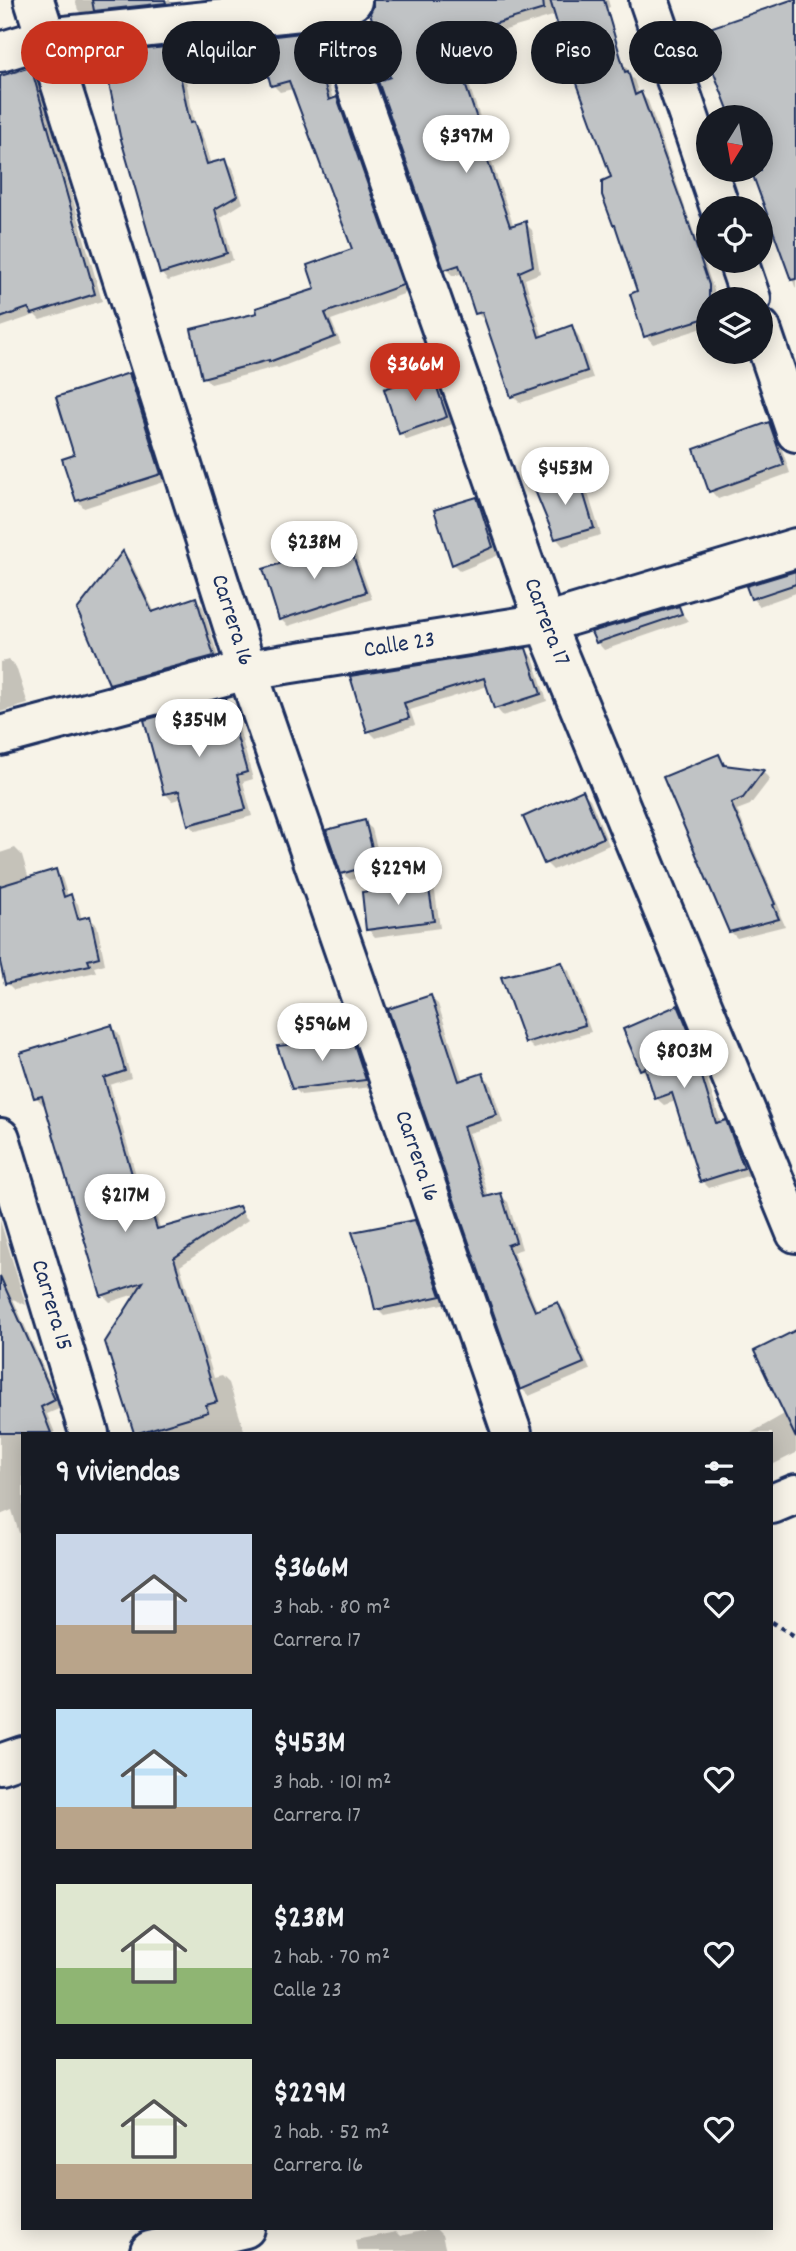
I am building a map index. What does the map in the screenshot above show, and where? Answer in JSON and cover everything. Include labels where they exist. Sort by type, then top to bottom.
[{"type":"street","name":"Carrera 16","points":[[34,0],[41,21]]},
{"type":"street","points":[[649,0],[716,196]]},
{"type":"street","points":[[148,26],[337,3]]},
{"type":"street","name":"Carrera 17","points":[[337,3],[545,623],[796,1233]]},
{"type":"street","points":[[0,51],[21,45]]},
{"type":"street","name":"Carrera 16","points":[[61,84],[247,670],[512,1432]]},
{"type":"street","points":[[773,364],[796,432]]},
{"type":"street","name":"Calle 23","points":[[0,736],[247,670],[545,623],[796,548]]},
{"type":"street","name":"Carrera 15","points":[[0,1138],[89,1432]]},
{"type":"street","points":[[773,1504],[796,1494]]},
{"type":"street","points":[[0,1764],[21,1757]]},
{"type":"street","points":[[150,2251],[237,2230]]},
{"type":"path","points":[[773,1623],[796,1637]]},
{"type":"building","points":[[92,0],[165,0],[166,3],[94,11]]},
{"type":"building","points":[[373,0],[543,0],[544,9],[504,21],[416,21],[416,84],[465,84],[510,226],[526,221],[533,266],[519,272],[539,337],[572,325],[587,371],[511,397],[482,312],[475,314],[459,265],[444,270],[379,84],[402,84],[402,21],[372,21],[370,13]]},
{"type":"building","points":[[550,0],[604,0],[610,21],[556,21]]},
{"type":"building","points":[[796,0],[796,279],[791,280],[773,230],[773,196],[760,196],[755,182],[774,182],[774,105],[726,105],[718,84],[722,84],[722,24]]},
{"type":"building","points":[[294,34],[294,84],[325,84],[329,100],[337,97],[403,285],[325,313],[335,337],[269,362],[202,378],[191,329],[257,313],[256,308],[315,289],[307,265],[352,249],[289,81],[280,84],[280,35]]},
{"type":"building","points":[[615,38],[625,72],[628,71],[629,84],[632,84],[635,95],[641,92],[687,218],[696,245],[696,273],[705,273],[709,285],[696,287],[696,321],[644,337],[630,294],[637,291],[602,195],[602,181],[611,177],[577,84],[615,84]]},
{"type":"building","points":[[162,47],[162,84],[182,84],[190,123],[194,122],[207,164],[225,159],[237,196],[215,209],[227,253],[160,274],[120,136],[109,84],[148,84],[148,49]]},
{"type":"building","points":[[21,70],[21,84],[36,84],[95,294],[32,314],[28,308],[0,318],[0,76]]},
{"type":"building","points":[[129,373],[161,474],[76,501],[62,459],[74,455],[56,397]]},
{"type":"building","points":[[432,373],[447,417],[399,434],[384,389]]},
{"type":"building","points":[[769,422],[784,465],[709,492],[694,449]]},
{"type":"building","points":[[578,475],[594,528],[555,539],[534,488]]},
{"type":"building","points":[[477,497],[493,547],[452,565],[434,510]]},
{"type":"building","points":[[348,542],[366,592],[279,620],[263,569]]},
{"type":"building","points":[[123,551],[152,612],[196,597],[214,656],[109,684],[77,610]]},
{"type":"building","points":[[796,571],[796,584],[751,599],[746,586]]},
{"type":"building","points":[[679,606],[682,614],[596,643],[591,632]]},
{"type":"building","points":[[526,648],[541,694],[494,709],[484,678],[404,703],[409,718],[367,732],[350,676]]},
{"type":"building","points":[[226,698],[247,772],[237,775],[246,809],[188,825],[179,791],[164,794],[144,720]]},
{"type":"building","points":[[719,754],[724,765],[764,770],[743,798],[731,803],[779,919],[729,932],[663,777]]},
{"type":"building","points":[[583,790],[603,838],[544,864],[523,817]]},
{"type":"building","points":[[365,820],[376,864],[341,874],[326,830]]},
{"type":"building","points":[[56,869],[64,897],[71,894],[78,919],[90,916],[99,957],[88,960],[90,965],[5,984],[0,962],[0,886]]},
{"type":"building","points":[[428,883],[434,921],[366,930],[362,892]]},
{"type":"building","points":[[562,962],[585,1025],[525,1043],[501,977]]},
{"type":"building","points":[[431,995],[459,1081],[483,1073],[497,1115],[463,1126],[485,1197],[501,1193],[516,1242],[507,1245],[535,1311],[558,1302],[584,1363],[520,1390],[388,1009]]},
{"type":"building","points":[[678,1005],[695,1046],[693,1047],[716,1123],[726,1120],[744,1168],[700,1182],[672,1093],[655,1099],[645,1068],[640,1070],[623,1029]]},
{"type":"building","points":[[112,1025],[125,1071],[104,1078],[143,1212],[151,1210],[157,1229],[239,1206],[242,1212],[174,1258],[217,1402],[206,1405],[208,1412],[134,1432],[105,1342],[143,1282],[101,1296],[42,1096],[34,1098],[20,1053]]},
{"type":"building","points":[[352,1038],[366,1080],[292,1089],[277,1046]]},
{"type":"building","points":[[415,1220],[441,1296],[375,1310],[367,1274],[352,1232]]},
{"type":"building","points":[[0,1276],[55,1400],[41,1407],[51,1432],[0,1433]]},
{"type":"building","points":[[796,1330],[796,1438],[754,1351]]}]
